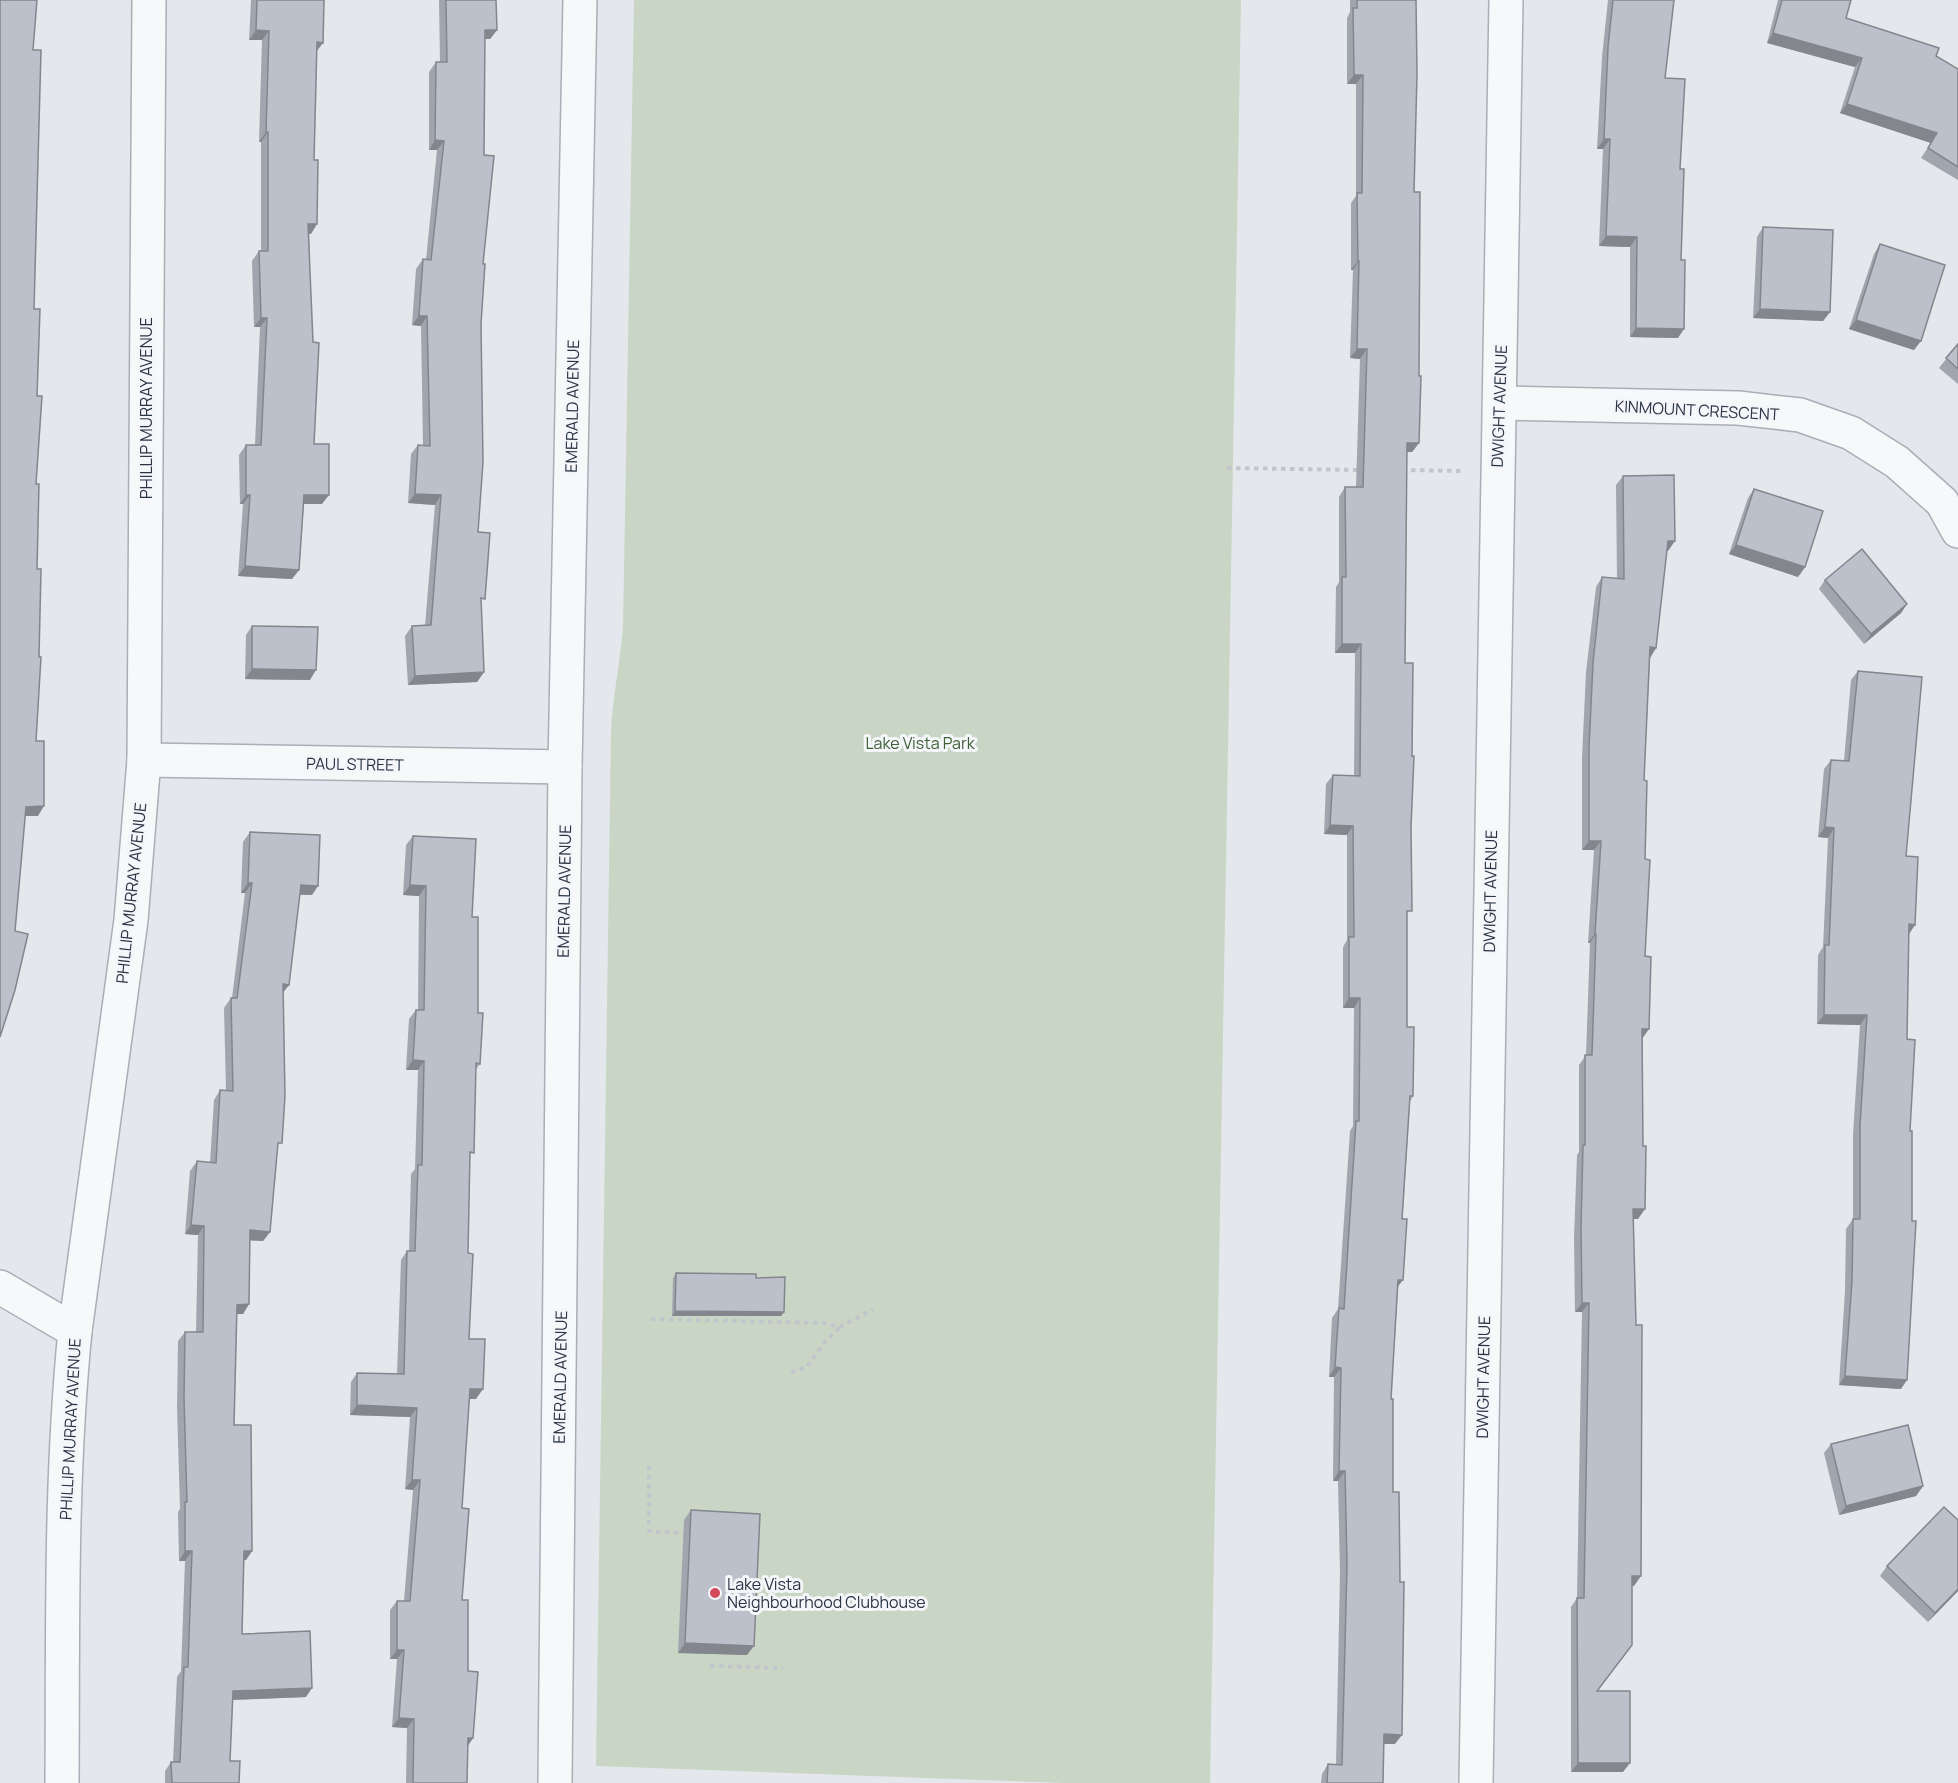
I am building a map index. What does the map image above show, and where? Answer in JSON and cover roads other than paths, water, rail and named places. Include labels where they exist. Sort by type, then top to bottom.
[{"type":"street","name":"PHILLIP MURRAY AVENUE","points":[[62,1783],[66,1456],[69,1389],[131,920],[144,760],[149,0]]},
{"type":"street","name":"EMERALD AVENUE","points":[[555,1783],[566,767],[580,0]]},
{"type":"street","name":"DWIGHT AVENUE","points":[[1476,1783],[1506,0]]},
{"type":"street","name":"KINMOUNT CRESCENT","points":[[1500,403],[1738,408],[1800,415],[1851,434],[1897,462],[1942,502],[1958,531]]},
{"type":"street","name":"PAUL STREET","points":[[144,760],[566,767]]},
{"type":"street","points":[[0,1287],[75,1331]]},
{"type":"place","name":"Lake Vista Neighbourhood Clubhouse","points":[[715,1593]]},
{"type":"park label","name":"Lake Vista Park","points":[[920,743]]}]
